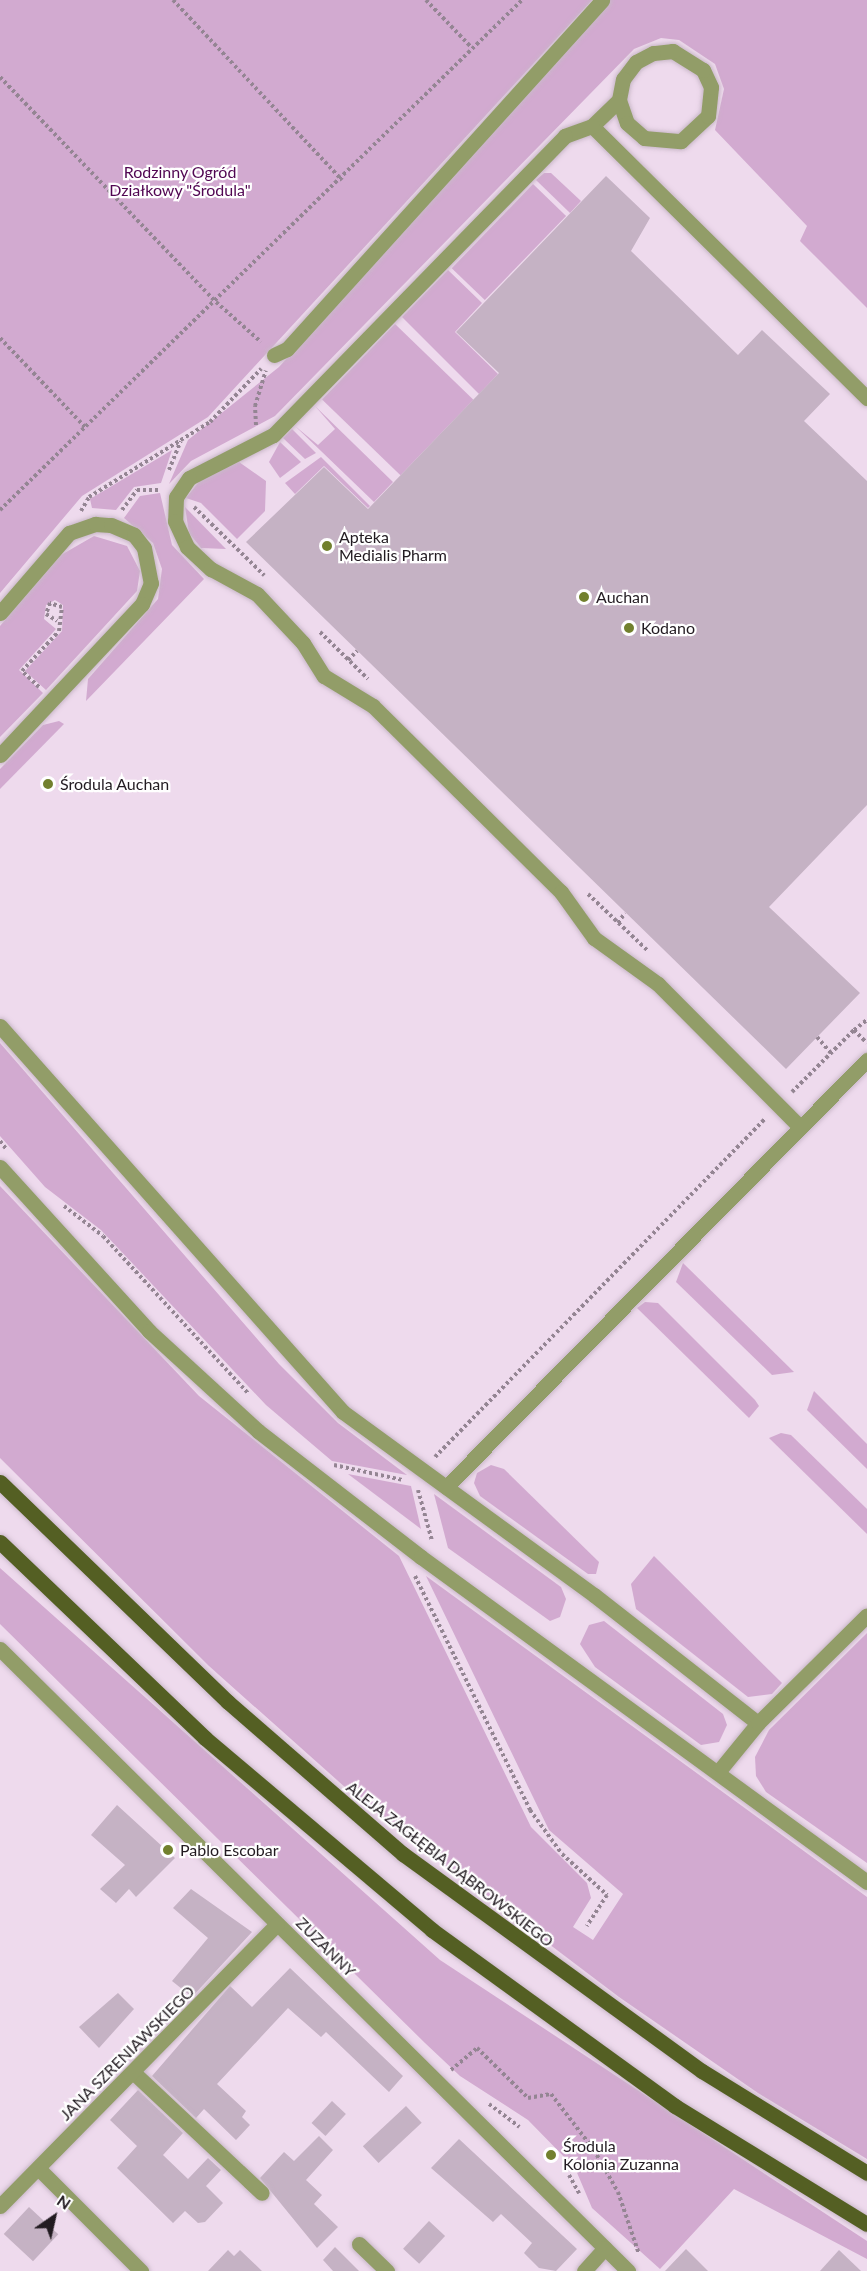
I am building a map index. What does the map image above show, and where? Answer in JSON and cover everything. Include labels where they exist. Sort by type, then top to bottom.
[{"type":"main road","name":"ALEJA ZAGŁĘBIA DĄBROWSKIEGO","points":[[0,1482],[228,1702],[403,1854],[635,2024],[867,2173]]},
{"type":"main road","points":[[0,1542],[205,1738],[432,1930],[675,2106],[867,2224]]},
{"type":"street","points":[[274,355],[288,349],[602,0]]},
{"type":"street","points":[[619,100],[627,123],[644,138],[661,143],[697,131],[712,101],[703,70],[673,51],[636,62],[623,79],[619,100],[592,126],[565,136],[273,435],[202,470],[179,489],[175,521],[187,547],[211,569],[257,594],[303,643],[324,676],[373,706],[561,892],[594,938],[658,984],[800,1127]]},
{"type":"street","points":[[592,126],[867,398]]},
{"type":"street","points":[[0,613],[69,533],[95,524],[111,525],[134,535],[144,548],[151,583],[142,604],[0,754]]},
{"type":"street","points":[[0,1026],[275,1341],[343,1412],[758,1723]]},
{"type":"street","points":[[446,1487],[867,1060]]},
{"type":"street","points":[[0,1167],[149,1331],[258,1431],[421,1557],[867,1882]]},
{"type":"street","points":[[718,1772],[758,1723],[867,1615]]},
{"type":"street","name":"ZUZANNY","points":[[0,1649],[628,2271]]},
{"type":"street","name":"JANA SZRENIAWSKIEGO","points":[[0,2206],[134,2073],[277,1924]]},
{"type":"street","points":[[134,2073],[262,2193]]},
{"type":"street","points":[[38,2168],[141,2271]]},
{"type":"street","points":[[359,2244],[387,2271]]},
{"type":"street","points":[[584,2271],[605,2248]]},
{"type":"path","points":[[172,0],[342,180]]},
{"type":"path","points":[[426,0],[472,48]]},
{"type":"path","points":[[0,510],[87,429],[342,180],[522,0]]},
{"type":"path","points":[[0,77],[216,302],[274,355]]},
{"type":"path","points":[[0,338],[87,429]]},
{"type":"path","points":[[81,512],[89,497],[210,422],[274,355]]},
{"type":"path","points":[[257,443],[255,406],[274,355]]},
{"type":"path","points":[[121,512],[137,490],[160,489],[181,441]]},
{"type":"path","points":[[55,698],[22,671],[59,630],[57,621],[62,607],[50,603],[46,614],[57,621]]},
{"type":"path","points":[[348,660],[357,651]]},
{"type":"path","points":[[618,923],[625,913]]},
{"type":"path","points":[[423,1471],[778,1105],[867,1020]]},
{"type":"path","points":[[854,1030],[867,1042]]},
{"type":"path","points":[[817,1037],[831,1053]]},
{"type":"path","points":[[0,1141],[16,1159]]},
{"type":"path","points":[[56,1200],[103,1236],[258,1403]]},
{"type":"path","points":[[340,1475],[325,1463],[416,1483],[432,1541],[423,1535]]},
{"type":"path","points":[[412,1570],[530,1810],[562,1854],[607,1894],[587,1926]]},
{"type":"path","points":[[552,2094],[594,2150],[618,2192],[643,2264]]},
{"type":"green space","name":"Rodzinny Ogród Działkowy \"Środula\"","points":[[0,0],[592,0],[208,417],[82,496],[0,593]]},
{"type":"green space","points":[[610,0],[867,0],[867,308],[800,241],[807,226],[715,130],[724,89],[715,64],[679,40],[661,38],[634,49],[275,416],[191,461],[169,484],[188,440],[279,367]]},
{"type":"green space","points":[[544,173],[551,173],[581,201],[570,213],[536,180]]},
{"type":"green space","points":[[533,184],[566,216],[485,300],[452,268]]},
{"type":"green space","points":[[448,270],[482,303],[455,332],[498,374],[479,394],[402,317]]},
{"type":"green space","points":[[395,324],[473,400],[400,475],[322,400]]},
{"type":"green space","points":[[315,406],[393,482],[374,502],[295,426],[318,445],[335,429]]},
{"type":"green space","points":[[292,429],[316,453],[305,459],[283,438]]},
{"type":"green space","points":[[280,442],[301,462],[280,478],[269,462]]},
{"type":"green space","points":[[172,450],[161,483],[134,487],[116,510],[92,508],[90,499]]},
{"type":"green space","points":[[321,457],[370,506],[368,508],[324,466],[295,494],[285,483]]},
{"type":"green space","points":[[239,462],[266,481],[265,511],[237,539],[201,503],[186,498],[202,478]]},
{"type":"green space","points":[[160,493],[172,545],[204,579],[86,701],[88,679],[158,599],[162,569],[153,543],[124,518],[140,496]]},
{"type":"green space","points":[[185,507],[226,549],[201,548],[189,533]]},
{"type":"green space","points":[[94,536],[127,546],[140,571],[137,591],[46,690],[25,671],[62,631],[63,605],[55,600],[46,605],[44,619],[56,629],[19,670],[43,693],[0,737],[0,626],[61,555]]},
{"type":"green space","points":[[59,721],[64,724],[0,789],[0,769],[43,725]]},
{"type":"green space","points":[[0,1043],[279,1364],[338,1423],[407,1475],[332,1461],[266,1405],[101,1230],[45,1187],[0,1136]]},
{"type":"green space","points":[[0,1186],[199,1396],[399,1556],[531,1827],[587,1883],[591,1898],[573,1927],[593,1940],[623,1894],[549,1830],[426,1576],[867,1897],[867,2159],[758,2093],[619,1997],[365,1805],[209,1666],[0,1458]]},
{"type":"green space","points":[[683,1263],[794,1372],[772,1375],[676,1282]]},
{"type":"green space","points":[[645,1302],[658,1303],[755,1400],[759,1406],[749,1418],[637,1308]]},
{"type":"green space","points":[[814,1391],[867,1444],[867,1469],[807,1410]]},
{"type":"green space","points":[[781,1433],[791,1435],[867,1509],[867,1534],[769,1438]]},
{"type":"green space","points":[[491,1465],[504,1469],[599,1562],[596,1574],[588,1574],[480,1496],[474,1483],[477,1473]]},
{"type":"green space","points":[[348,1474],[411,1486],[421,1529]]},
{"type":"green space","points":[[434,1494],[561,1587],[566,1599],[560,1617],[550,1621],[448,1548]]},
{"type":"green space","points":[[654,1556],[782,1683],[772,1694],[748,1697],[636,1609],[631,1584]]},
{"type":"green space","points":[[0,1568],[440,1960],[867,2241],[867,2259],[734,2189],[660,2269],[592,2208],[575,2168],[528,2120],[460,2076],[0,1624]]},
{"type":"green space","points":[[604,1621],[723,1714],[727,1725],[719,1742],[701,1745],[595,1667],[580,1644],[589,1625]]},
{"type":"green space","points":[[867,1633],[867,1863],[766,1792],[756,1776],[755,1757],[769,1730]]},
{"type":"building","name":"Auchan","points":[[606,176],[650,218],[631,251],[738,355],[762,330],[830,394],[804,421],[867,481],[867,805],[769,907],[860,993],[786,1069],[246,542],[324,467],[368,509],[499,373],[456,332]]},
{"type":"building","points":[[117,1805],[175,1858],[136,1897],[129,1889],[116,1903],[100,1889],[125,1865],[91,1835]]},
{"type":"building","points":[[191,1889],[252,1932],[192,1997],[172,1981],[208,1938],[173,1908]]},
{"type":"building","points":[[290,1968],[403,2076],[389,2092],[326,2032],[321,2037],[288,2008],[217,2084],[246,2111],[242,2117],[250,2125],[236,2140],[204,2109],[196,2118],[152,2076],[230,1986],[252,2007]]},
{"type":"building","points":[[118,1993],[134,2009],[99,2048],[79,2027]]},
{"type":"building","points":[[138,2090],[183,2133],[163,2155],[188,2179],[208,2158],[221,2170],[206,2186],[223,2203],[205,2222],[198,2223],[185,2211],[173,2223],[117,2168],[137,2146],[110,2120]]},
{"type":"building","points":[[332,2101],[346,2114],[325,2136],[312,2123]]},
{"type":"building","points":[[406,2106],[422,2123],[379,2163],[363,2146]]},
{"type":"building","points":[[319,2136],[333,2150],[306,2180],[322,2195],[314,2204],[338,2227],[317,2248],[260,2178],[284,2152],[294,2161]]},
{"type":"building","points":[[459,2139],[577,2249],[556,2271],[539,2268],[524,2253],[532,2243],[501,2214],[493,2222],[431,2168]]},
{"type":"building","points":[[29,2207],[58,2234],[33,2261],[4,2234]]},
{"type":"building","points":[[429,2221],[445,2236],[419,2264],[403,2249]]},
{"type":"building","points":[[335,2247],[359,2271],[333,2271],[323,2260]]},
{"type":"building","points":[[686,2249],[708,2271],[665,2271]]},
{"type":"building","points":[[228,2250],[234,2256],[240,2250],[262,2271],[208,2271]]},
{"type":"building","points":[[839,2250],[861,2271],[820,2271]]},
{"type":"place","name":"Apteka Medialis Pharm","points":[[327,546]]},
{"type":"place","name":"Auchan","points":[[584,597]]},
{"type":"place","name":"Kodano","points":[[629,628]]},
{"type":"place","name":"Środula Auchan","points":[[48,784]]},
{"type":"place","name":"Pablo Escobar","points":[[168,1850]]},
{"type":"place","name":"Środula Kolonia Zuzanna","points":[[551,2155]]}]
